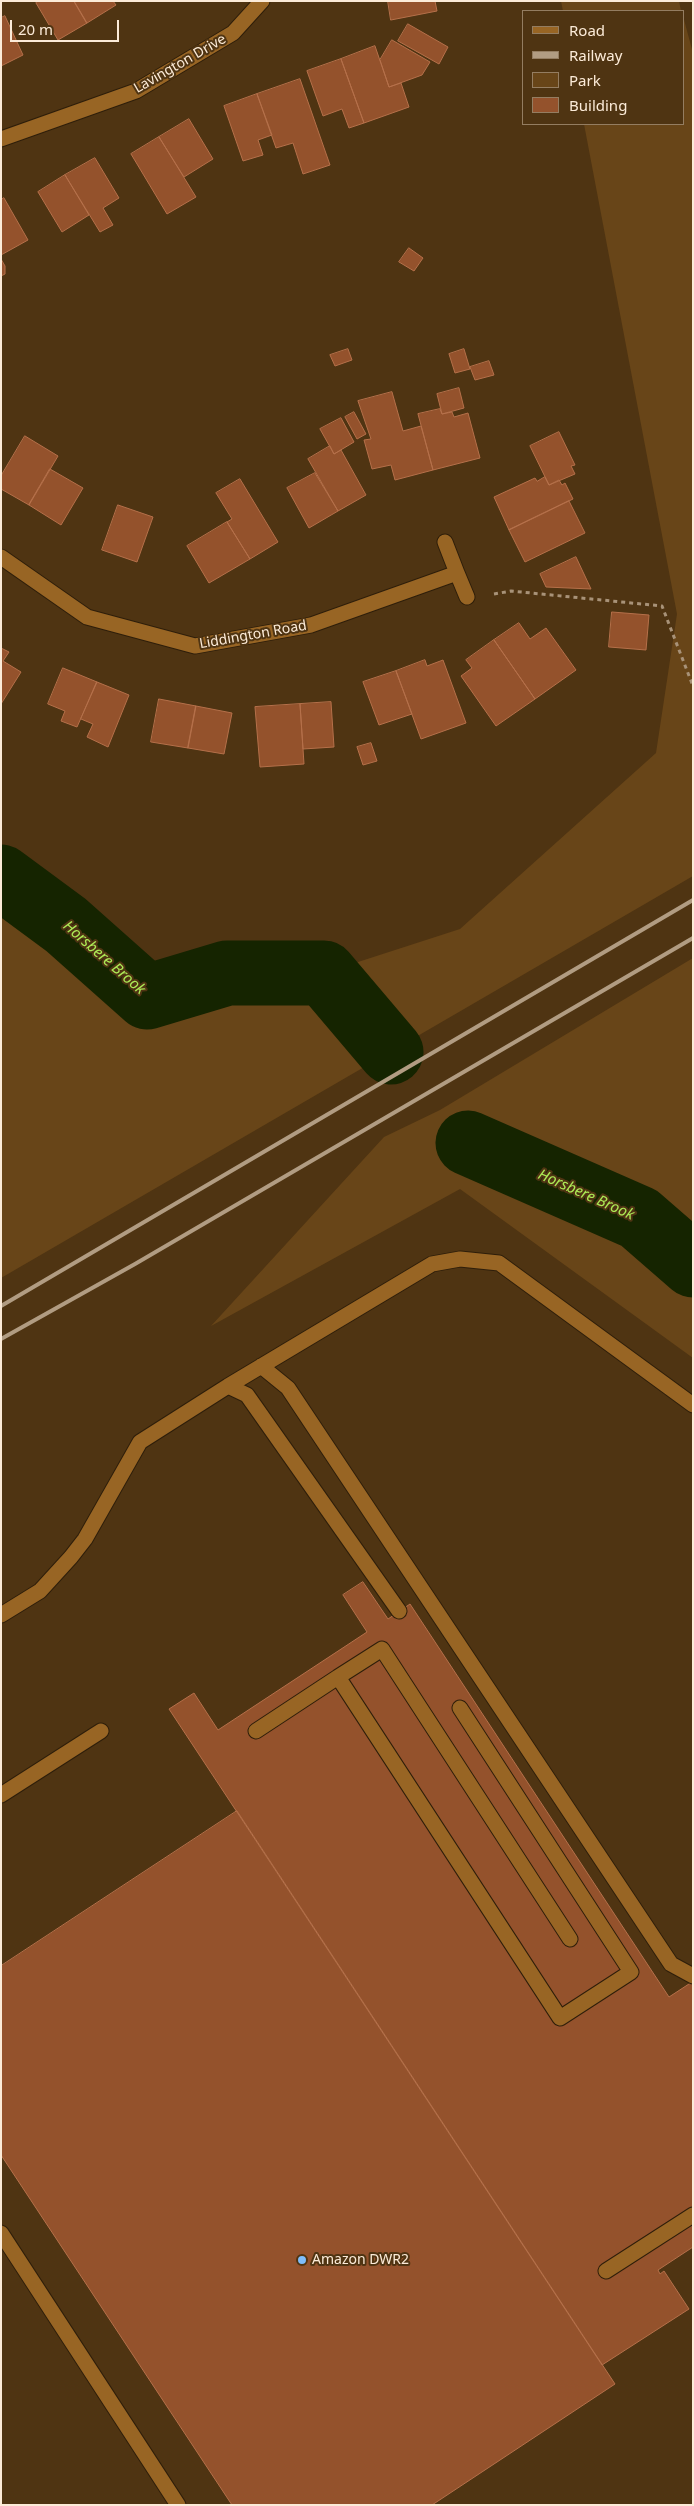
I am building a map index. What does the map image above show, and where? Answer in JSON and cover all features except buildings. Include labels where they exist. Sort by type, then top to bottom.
[{"type":"street","name":"Lavington Drive","points":[[1,139],[136,90],[233,33],[262,1]]},
{"type":"street","points":[[444,542],[468,597]]},
{"type":"street","name":"Liddington Road","points":[[1,558],[87,617],[195,646],[311,625],[457,573]]},
{"type":"street","points":[[1,1615],[40,1591],[72,1557],[85,1539],[140,1442],[228,1386],[432,1264],[460,1259],[499,1263],[693,1405]]},
{"type":"street","points":[[261,1366],[288,1388],[670,1964],[693,1976]]},
{"type":"street","points":[[228,1386],[247,1395],[399,1611]]},
{"type":"street","points":[[256,1731],[382,1650],[570,1939]]},
{"type":"street","points":[[338,1677],[560,2018],[632,1972],[460,1708]]},
{"type":"street","points":[[1,1794],[101,1731]]},
{"type":"street","points":[[606,2271],[693,2215]]},
{"type":"street","points":[[1,2233],[178,2505]]},
{"type":"path","points":[[468,597],[511,591],[662,606],[693,686]]},
{"type":"green space","points":[[561,1],[679,1],[681,10],[563,10]]},
{"type":"green space","points":[[684,20],[693,53],[693,876],[1,1278],[1,877],[66,925],[147,997],[227,973],[324,973],[460,929],[656,753],[677,614],[584,125],[684,125]]},
{"type":"green space","points":[[693,958],[693,1358],[460,1189],[211,1326],[384,1137],[440,1110]]},
{"type":"waterway","name":"Horsbere Brook","points":[[1,877],[66,925],[147,997],[227,973],[324,973],[391,1052]]},
{"type":"waterway","name":"Horsbere Brook","points":[[468,1143],[639,1218],[693,1265]]},
{"type":"railway","points":[[1,1306],[693,900]]},
{"type":"railway","points":[[1,1339],[135,1264],[693,938]]},
{"type":"place","name":"Amazon DWR2","points":[[302,2260]]}]
